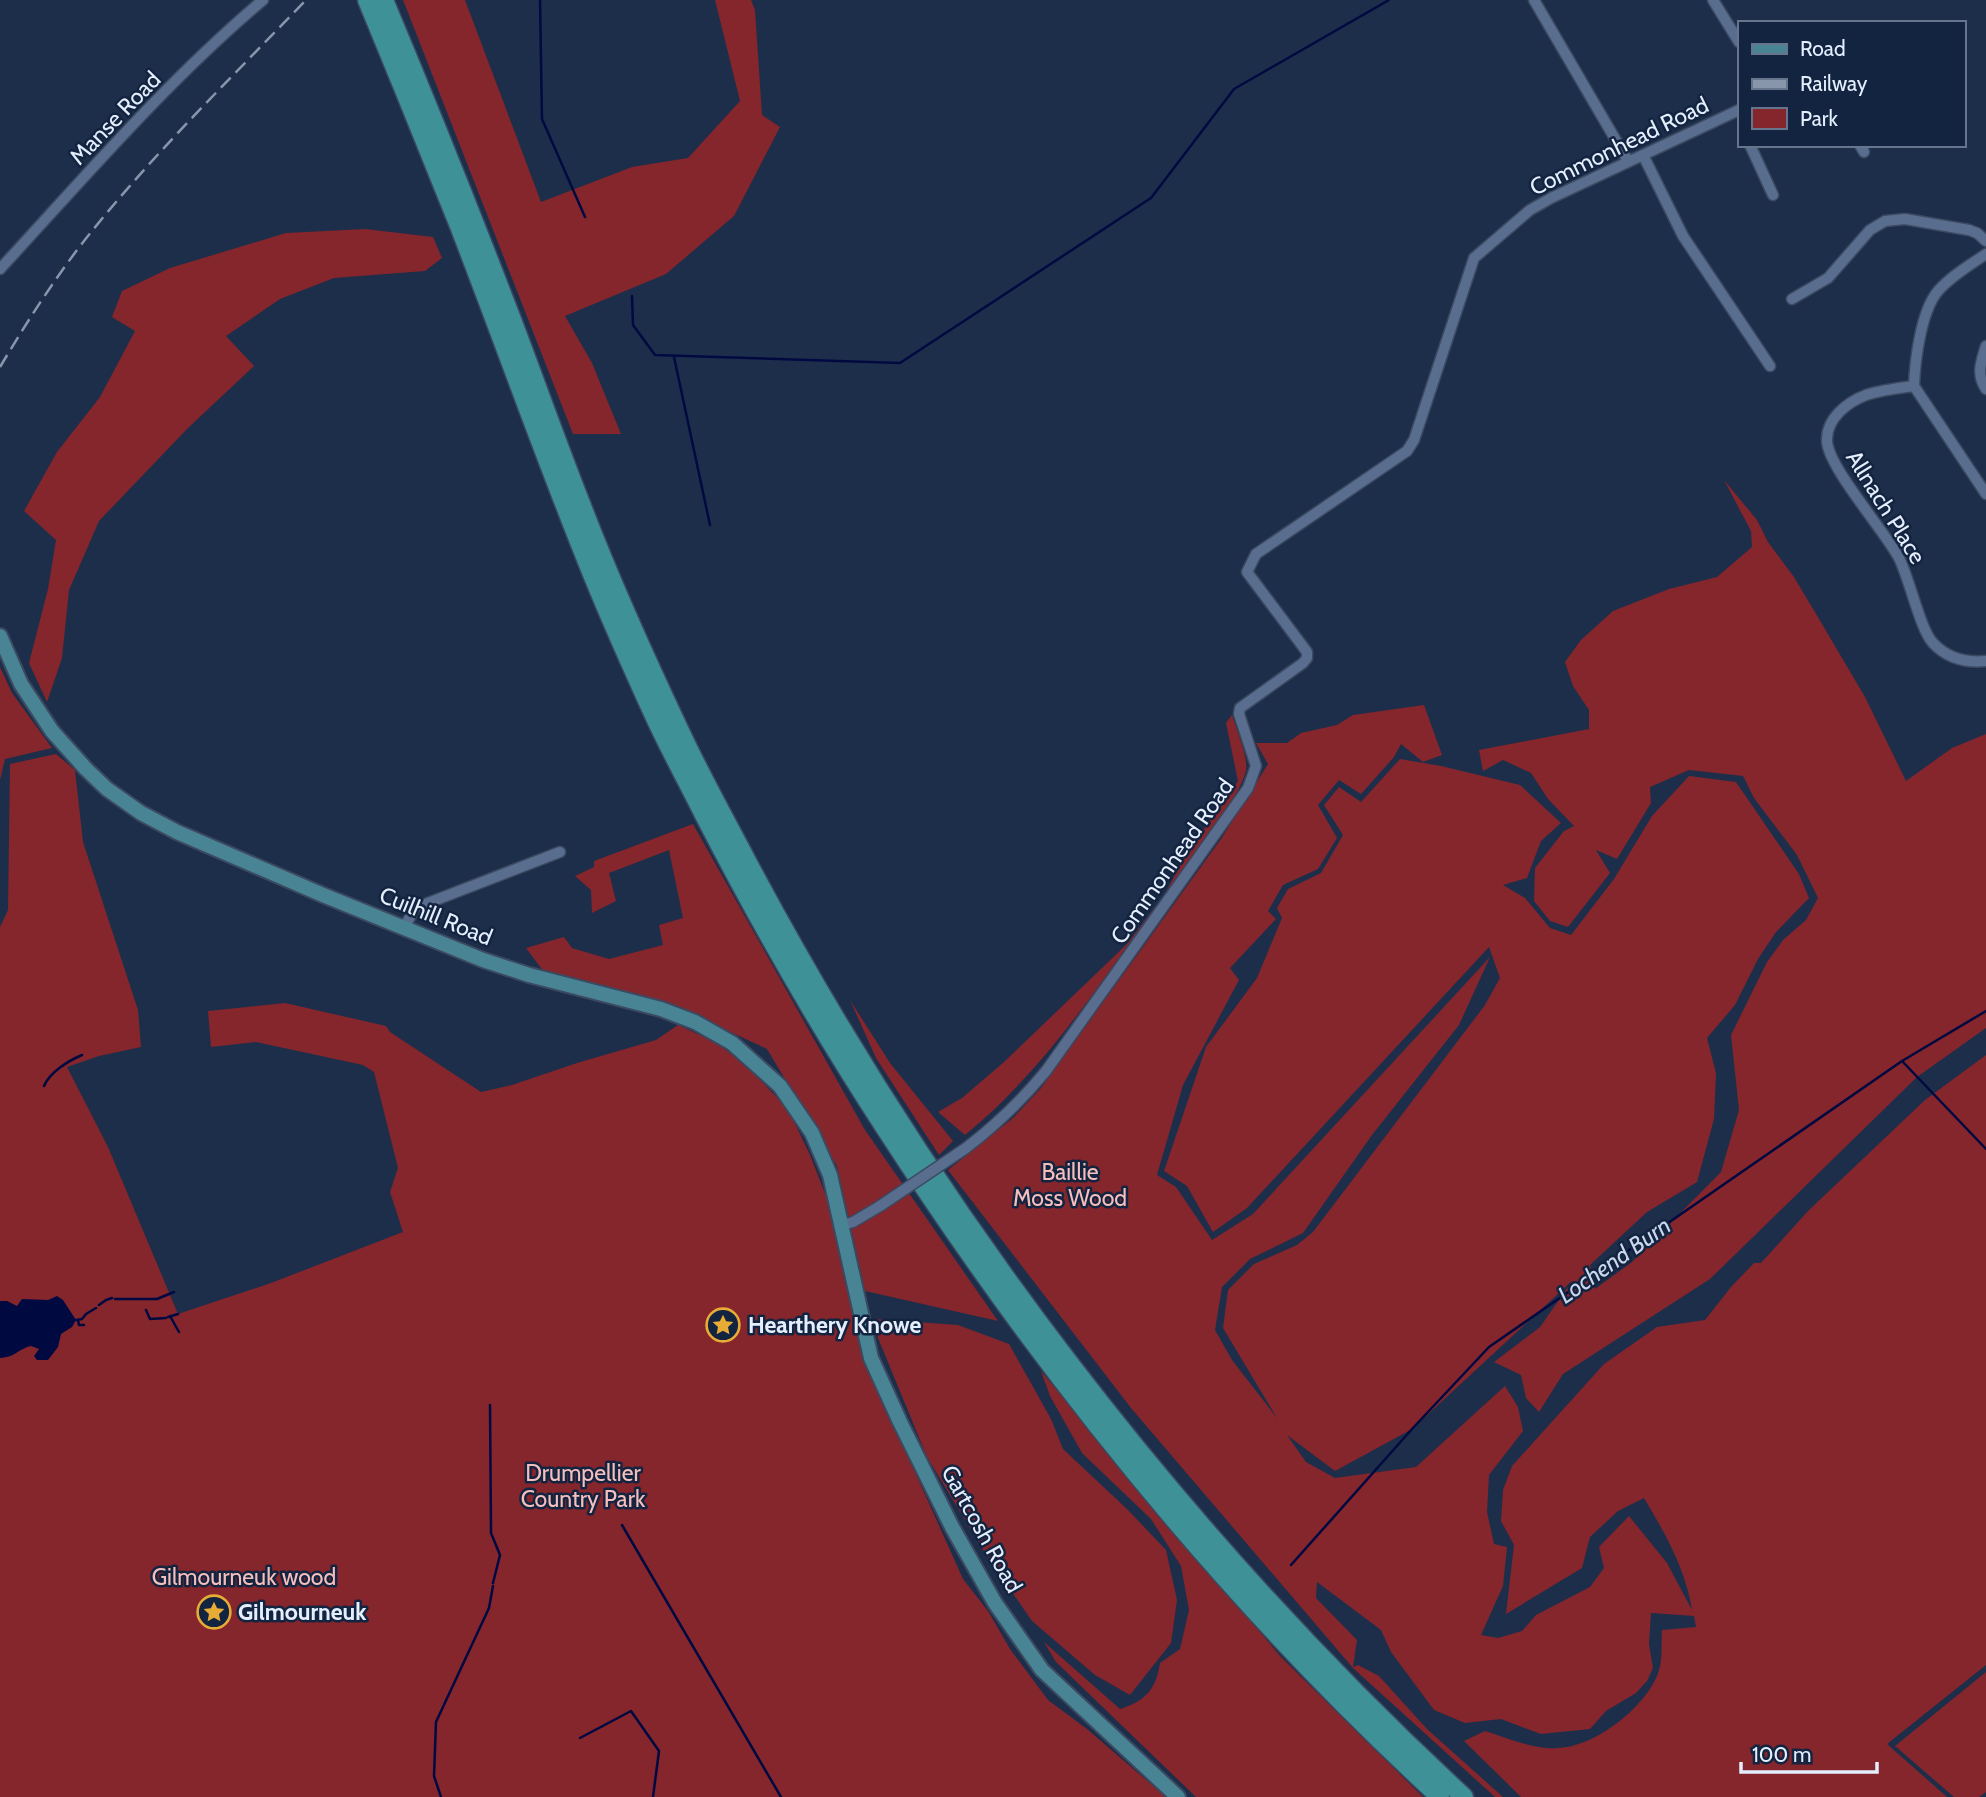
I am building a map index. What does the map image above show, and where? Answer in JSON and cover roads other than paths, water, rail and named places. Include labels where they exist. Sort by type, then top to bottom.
[{"type":"highway","points":[[367,0],[460,229],[593,579],[659,726],[744,894],[796,985],[852,1078],[953,1231],[1088,1414],[1171,1515],[1284,1641],[1403,1763],[1440,1797]]},
{"type":"highway","points":[[384,0],[473,219],[582,507],[620,599],[708,786],[785,931],[849,1040],[974,1233],[1104,1408],[1188,1508],[1299,1632],[1415,1752],[1464,1797]]},
{"type":"main road","name":"Cuilhill Road","points":[[0,635],[21,684],[52,731],[86,769],[124,801],[159,823],[404,928],[529,975],[661,1009],[695,1022],[732,1043],[780,1086],[804,1120],[830,1175],[842,1225]]},
{"type":"main road","name":"Gartcosh Road","points":[[842,1225],[871,1358],[936,1494],[995,1603],[1042,1670],[1178,1797]]},
{"type":"street","name":"Manse Road","points":[[0,269],[134,124],[228,29],[263,0]]},
{"type":"street","points":[[1534,0],[1629,161]]},
{"type":"street","points":[[1713,0],[1738,40]]},
{"type":"street","name":"Commonhead Road","points":[[842,1225],[853,1222],[880,1206],[966,1148],[1020,1101],[1046,1071],[1248,788],[1256,766],[1239,714],[1240,708],[1307,658],[1307,652],[1247,572],[1256,554],[1407,451],[1414,440],[1474,258],[1530,210],[1737,112]]},
{"type":"street","points":[[1751,147],[1773,195]]},
{"type":"street","points":[[1643,155],[1683,236],[1770,366]]},
{"type":"street","points":[[1792,299],[1828,278],[1870,230],[1885,221],[1905,219],[1969,230],[1986,241]]},
{"type":"street","points":[[1986,254],[1946,283],[1931,301],[1926,314],[1914,386],[1986,494]]},
{"type":"street","points":[[1986,346],[1980,371],[1986,389]]},
{"type":"street","name":"Allnach Place","points":[[1914,386],[1870,394],[1851,402],[1830,424],[1827,434],[1828,449],[1840,472],[1899,558],[1931,641],[1941,651],[1959,660],[1986,661]]},
{"type":"street","points":[[404,928],[415,908],[560,852]]},
{"type":"waterway","points":[[540,0],[542,119],[585,217]]},
{"type":"waterway","points":[[632,296],[633,325],[655,355],[900,363],[1151,198],[1234,89],[1389,0]]},
{"type":"waterway","points":[[674,357],[710,525]]},
{"type":"waterway","name":"Lochend Burn","points":[[1291,1565],[1489,1347],[1902,1061],[1986,1011]]},
{"type":"waterway","points":[[44,1086],[50,1076],[82,1055]]},
{"type":"waterway","points":[[1902,1061],[1986,1149]]},
{"type":"waterway","points":[[115,1299],[157,1299],[174,1292]]},
{"type":"waterway","points":[[99,1305],[112,1298]]},
{"type":"waterway","points":[[76,1320],[82,1319],[96,1308]]},
{"type":"waterway","points":[[146,1310],[150,1319],[166,1318]]},
{"type":"waterway","points":[[168,1317],[178,1314]]},
{"type":"waterway","points":[[170,1316],[179,1332]]},
{"type":"waterway","points":[[78,1320],[79,1325],[84,1325]]},
{"type":"waterway","points":[[490,1405],[491,1533],[500,1555],[493,1583]]},
{"type":"waterway","points":[[622,1525],[781,1797]]},
{"type":"waterway","points":[[441,1797],[434,1776],[436,1722],[489,1608],[493,1586]]},
{"type":"waterway","points":[[580,1738],[631,1711],[659,1751],[653,1797]]},
{"type":"railway","points":[[0,367],[55,280],[117,201],[306,0]]},
{"type":"place","name":"Hearthery Knowe","points":[[723,1325]]},
{"type":"place","name":"Gilmourneuk","points":[[214,1612]]},
{"type":"park label","name":"Baillie Moss Wood","points":[[1070,1185]]},
{"type":"park label","name":"Drumpellier Country Park","points":[[583,1486]]},
{"type":"park label","name":"Gilmourneuk wood","points":[[244,1577]]}]
